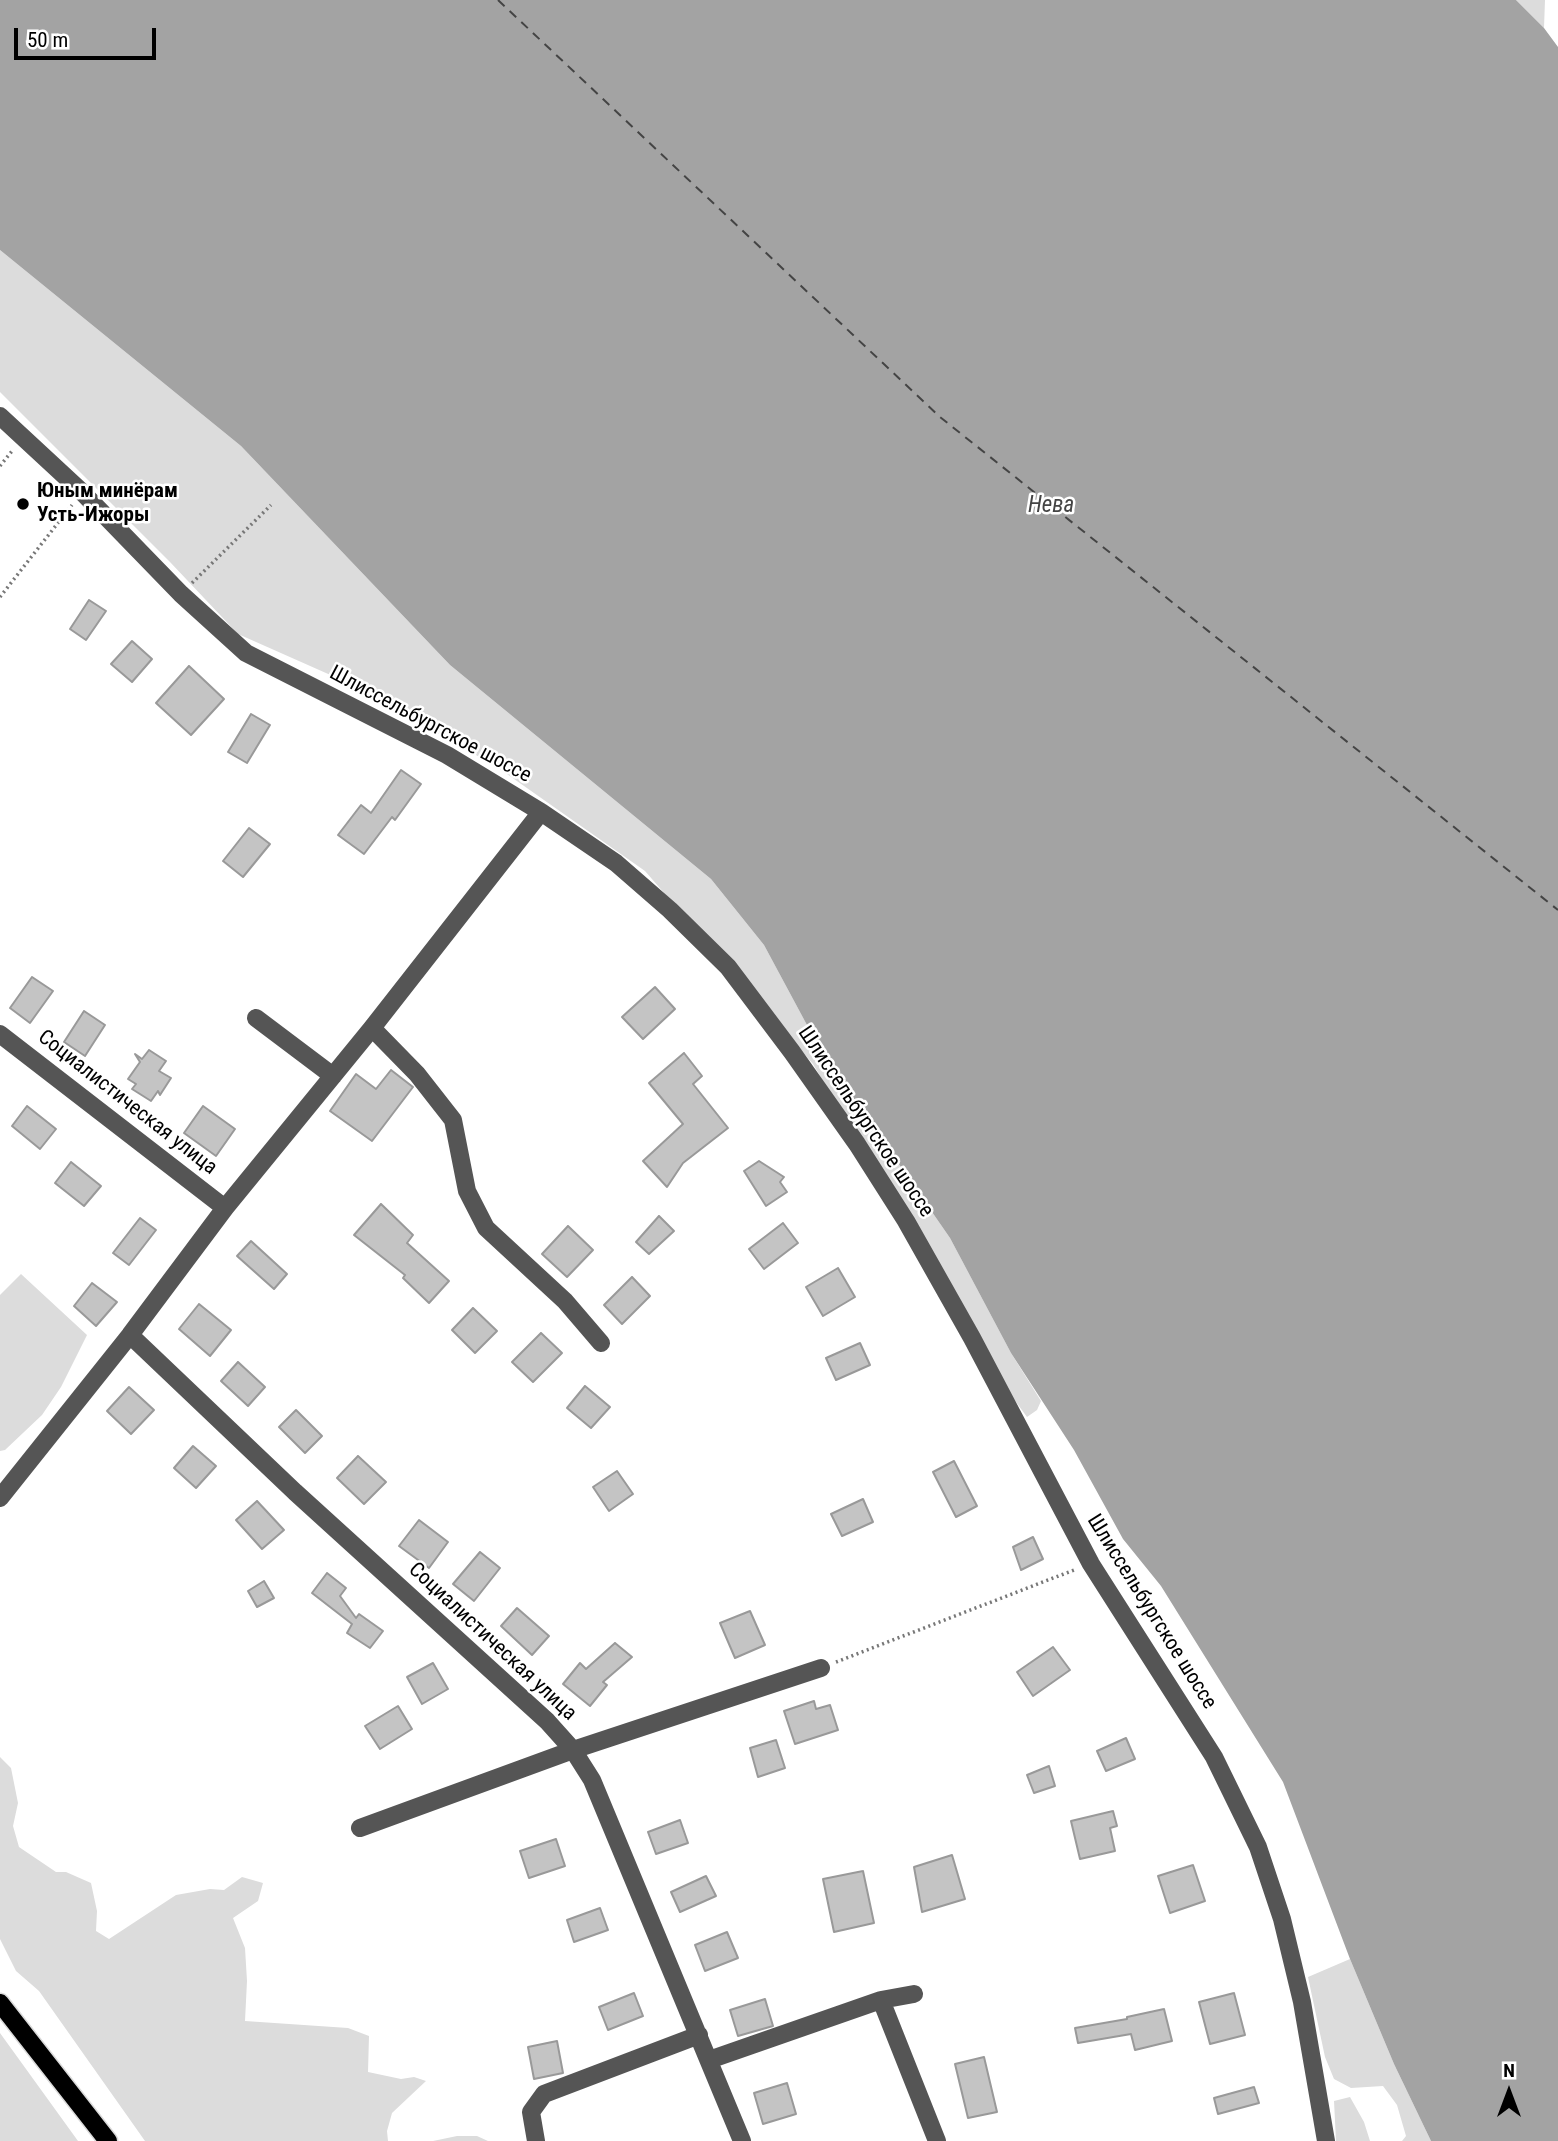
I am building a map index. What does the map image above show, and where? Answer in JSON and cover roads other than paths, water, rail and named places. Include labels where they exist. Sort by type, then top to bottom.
[{"type":"main road","points":[[0,2003],[108,2141]]},
{"type":"street","name":"Шлиссельбургское шоссе","points":[[0,416],[82,492],[181,594],[246,653],[447,755],[541,812],[616,863],[670,910],[728,967],[857,1144],[906,1221],[972,1338],[1091,1564],[1214,1757],[1258,1847],[1282,1919],[1302,2002],[1326,2141]]},
{"type":"street","points":[[0,1498],[130,1335],[225,1209],[372,1028],[541,812]]},
{"type":"street","points":[[256,1017],[333,1076]]},
{"type":"street","points":[[372,1028],[417,1074],[453,1119],[467,1191],[486,1228],[565,1301],[601,1343]]},
{"type":"street","name":"Социалистическая улица","points":[[0,1034],[225,1209]]},
{"type":"street","name":"Социалистическая улица","points":[[130,1335],[305,1501],[547,1721],[573,1750],[592,1780],[742,2141]]},
{"type":"street","points":[[360,1828],[573,1750],[821,1668]]},
{"type":"street","points":[[709,2060],[881,2000],[914,1994]]},
{"type":"street","points":[[881,2000],[937,2141]]},
{"type":"street","points":[[536,2141],[531,2112],[544,2094],[699,2035]]},
{"type":"water","name":"Нева","points":[[0,0],[1516,0],[1544,28],[1558,47],[1558,2141],[1431,2141],[1394,2064],[1350,1959],[1283,1782],[1161,1586],[1123,1539],[1074,1450],[1011,1353],[950,1238],[822,1053],[764,945],[711,879],[450,665],[241,446],[0,250]]},
{"type":"place","name":"Юным минёрам Усть-Ижоры","points":[[23,504]]}]
